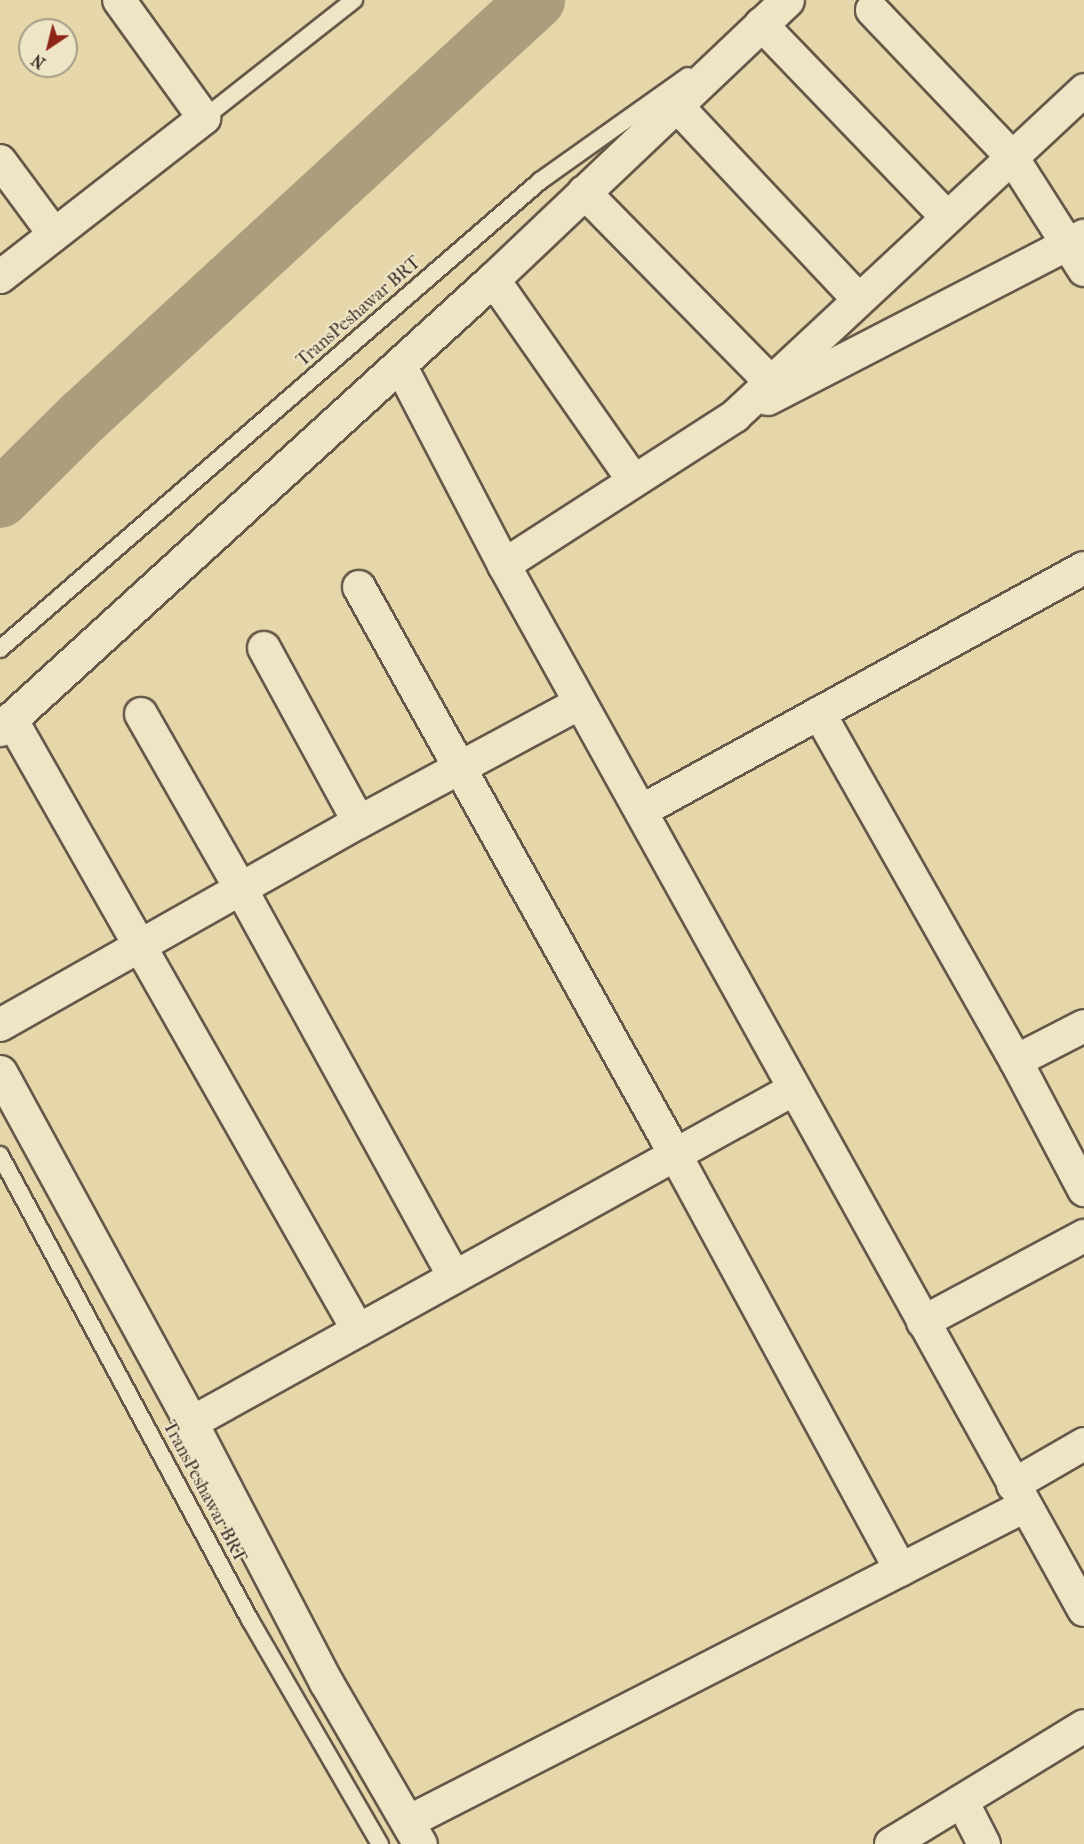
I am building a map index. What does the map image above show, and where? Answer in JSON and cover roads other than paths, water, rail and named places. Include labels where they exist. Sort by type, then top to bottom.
[{"type":"street","points":[[0,277],[204,118],[119,0]]},
{"type":"street","points":[[358,1330],[142,946],[6,724],[493,279],[787,0]]},
{"type":"street","points":[[504,565],[735,416],[1079,250],[1012,157],[872,10]]},
{"type":"street","points":[[761,24],[947,217]]},
{"type":"street","points":[[735,416],[1084,90]]},
{"type":"street","points":[[675,105],[859,300]]},
{"type":"street","points":[[0,161],[54,234]]},
{"type":"street","points":[[584,192],[771,382]]},
{"type":"street","points":[[493,279],[634,481]]},
{"type":"street","points":[[400,365],[504,565],[1084,1610]]},
{"type":"street","points":[[640,811],[1084,568]]},
{"type":"street","points":[[359,586],[675,1154],[901,1570]]},
{"type":"street","points":[[264,648],[359,822]]},
{"type":"street","points":[[0,1025],[359,822],[580,703]]},
{"type":"street","points":[[819,713],[1016,1062],[1084,1190]]},
{"type":"street","points":[[141,714],[241,889],[453,1276]]},
{"type":"street","points":[[1016,1062],[1084,1026]]},
{"type":"street","points":[[0,1072],[191,1423],[326,1682],[414,1833],[901,1570],[1019,1496],[1084,1444]]},
{"type":"street","points":[[191,1423],[794,1089]]},
{"type":"street","points":[[923,1322],[1084,1236]]},
{"type":"street","points":[[891,1844],[1084,1726]]},
{"type":"street","points":[[962,1801],[984,1844]]},
{"type":"lane","points":[[204,118],[354,0]]},
{"type":"lane","name":"TransPeshawar BRT","points":[[0,649],[540,181],[761,24]]},
{"type":"lane","name":"TransPeshawar BRT","points":[[0,1155],[250,1620],[380,1844]]},
{"type":"waterway","points":[[0,499],[83,417],[536,0]]}]
